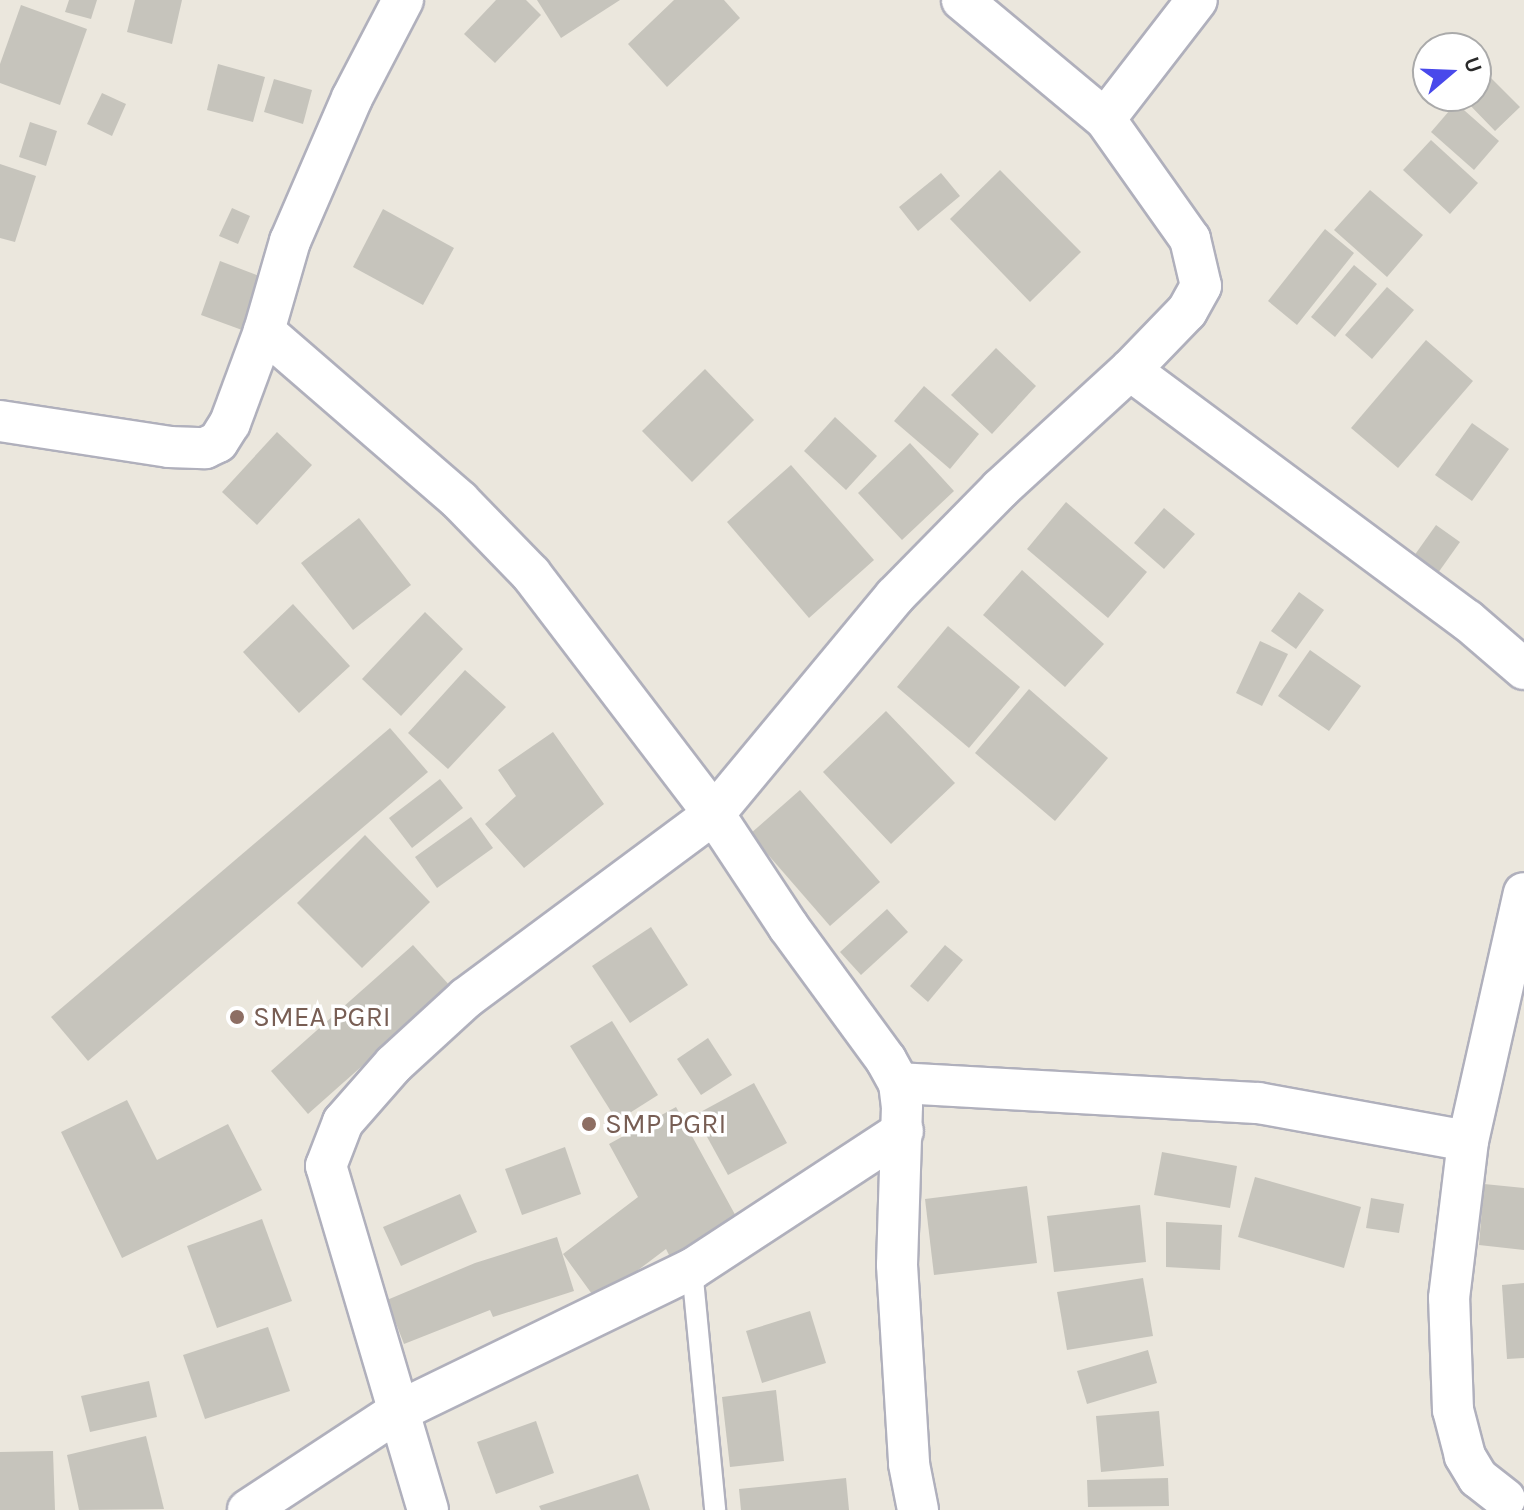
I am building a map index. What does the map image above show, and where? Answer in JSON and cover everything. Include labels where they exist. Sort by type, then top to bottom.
[{"type":"street","points":[[0,421],[169,447],[205,448],[218,442],[230,423],[264,331],[290,241],[358,83],[403,0]]},
{"type":"street","points":[[428,1510],[326,1166],[336,1135],[394,1064],[466,998],[714,814],[895,596],[1000,489],[1130,370],[1187,311],[1201,286],[1200,265],[1170,207],[1105,119],[962,0]]},
{"type":"street","points":[[1105,119],[1197,0]]},
{"type":"street","points":[[264,331],[460,501],[531,574],[714,814],[899,1083],[903,1131],[897,1265],[909,1464],[918,1510]]},
{"type":"street","points":[[1130,370],[1467,620],[1524,669]]},
{"type":"street","points":[[1509,1494],[1478,1478],[1465,1456],[1453,1410],[1449,1298],[1468,1141],[1524,893]]},
{"type":"street","points":[[899,1083],[1258,1103],[1468,1141]]},
{"type":"street","points":[[248,1510],[397,1412],[692,1269],[903,1131]]},
{"type":"lane","points":[[692,1269],[715,1510]]},
{"type":"building","points":[[69,0],[97,0],[91,19],[65,12]]},
{"type":"building","points":[[135,0],[182,0],[172,44],[127,32]]},
{"type":"building","points":[[496,0],[526,0],[541,15],[495,63],[464,34]]},
{"type":"building","points":[[537,0],[620,0],[561,38]]},
{"type":"building","points":[[674,0],[724,0],[740,18],[667,87],[628,44]]},
{"type":"building","points":[[21,5],[87,29],[60,105],[0,83],[0,64]]},
{"type":"building","points":[[218,64],[265,77],[253,122],[207,110]]},
{"type":"building","points":[[274,79],[312,90],[303,124],[264,112]]},
{"type":"building","points":[[1492,79],[1520,107],[1495,131],[1477,112],[1492,112]]},
{"type":"building","points":[[102,93],[126,104],[112,136],[87,124]]},
{"type":"building","points":[[1448,112],[1466,112],[1499,141],[1474,170],[1431,132]]},
{"type":"building","points":[[30,122],[57,131],[46,166],[19,157]]},
{"type":"building","points":[[1431,140],[1478,183],[1450,214],[1403,170]]},
{"type":"building","points":[[0,164],[36,176],[15,242],[0,238]]},
{"type":"building","points":[[1000,170],[1081,252],[1030,302],[950,219]]},
{"type":"building","points":[[941,173],[960,196],[918,231],[899,207]]},
{"type":"building","points":[[1370,190],[1423,235],[1387,277],[1334,230]]},
{"type":"building","points":[[232,208],[250,216],[238,244],[219,236]]},
{"type":"building","points":[[383,209],[454,248],[423,305],[353,267]]},
{"type":"building","points":[[1325,229],[1354,253],[1297,325],[1268,301]]},
{"type":"building","points":[[220,261],[272,281],[253,334],[201,315]]},
{"type":"building","points":[[1354,265],[1377,284],[1335,337],[1311,317]]},
{"type":"building","points":[[1387,287],[1414,310],[1372,359],[1345,335]]},
{"type":"building","points":[[1426,340],[1473,381],[1398,468],[1351,428]]},
{"type":"building","points":[[996,348],[1036,386],[992,434],[951,395]]},
{"type":"building","points":[[705,369],[754,420],[692,482],[642,431]]},
{"type":"building","points":[[924,386],[979,434],[950,469],[894,421]]},
{"type":"building","points":[[835,417],[877,456],[846,490],[804,451]]},
{"type":"building","points":[[1472,423],[1509,449],[1472,501],[1435,475]]},
{"type":"building","points":[[277,432],[312,465],[257,525],[222,492]]},
{"type":"building","points":[[910,443],[954,491],[902,540],[858,493]]},
{"type":"building","points":[[791,465],[874,560],[809,618],[727,522]]},
{"type":"building","points":[[1066,502],[1147,572],[1108,618],[1027,549]]},
{"type":"building","points":[[1164,508],[1195,534],[1164,569],[1134,543]]},
{"type":"building","points":[[359,518],[411,585],[353,630],[301,563]]},
{"type":"building","points":[[1436,525],[1460,542],[1433,580],[1409,563]]},
{"type":"building","points":[[1022,570],[1104,644],[1065,687],[983,615]]},
{"type":"building","points":[[1299,592],[1324,610],[1296,649],[1271,631]]},
{"type":"building","points":[[293,604],[350,666],[299,713],[243,652]]},
{"type":"building","points":[[425,612],[463,649],[401,716],[362,679]]},
{"type":"building","points":[[948,626],[1020,687],[969,748],[897,687]]},
{"type":"building","points":[[1260,641],[1288,654],[1262,706],[1236,693]]},
{"type":"building","points":[[1310,650],[1361,686],[1329,731],[1278,696]]},
{"type":"building","points":[[465,670],[506,707],[448,769],[408,733]]},
{"type":"building","points":[[1029,689],[1108,758],[1055,821],[975,753]]},
{"type":"building","points":[[886,711],[955,783],[891,844],[823,772]]},
{"type":"building","points":[[390,728],[428,772],[88,1061],[51,1017]]},
{"type":"building","points":[[553,732],[604,804],[524,868],[485,824],[516,796],[498,770]]},
{"type":"building","points":[[440,779],[463,808],[412,848],[389,818]]},
{"type":"building","points":[[800,790],[880,882],[830,926],[750,834]]},
{"type":"building","points":[[471,817],[493,848],[437,888],[415,857]]},
{"type":"building","points":[[365,835],[430,902],[362,968],[297,903]]},
{"type":"building","points":[[887,909],[908,932],[861,975],[840,952]]},
{"type":"building","points":[[651,927],[688,985],[630,1023],[592,966]]},
{"type":"building","points":[[413,945],[451,987],[308,1114],[271,1071]]},
{"type":"building","points":[[945,945],[963,960],[928,1002],[910,986]]},
{"type":"building","points":[[612,1021],[658,1095],[617,1121],[570,1046]]},
{"type":"building","points":[[708,1038],[732,1075],[701,1095],[677,1059]]},
{"type":"building","points":[[754,1083],[787,1143],[728,1175],[695,1115]]},
{"type":"building","points":[[127,1100],[157,1160],[228,1124],[262,1190],[122,1258],[61,1132]]},
{"type":"building","points":[[676,1107],[738,1220],[670,1257],[666,1249],[597,1301],[563,1254],[638,1197],[609,1144]]},
{"type":"building","points":[[565,1147],[581,1194],[522,1215],[505,1169]]},
{"type":"building","points":[[1162,1152],[1237,1166],[1230,1208],[1154,1195]]},
{"type":"building","points":[[1255,1177],[1361,1207],[1344,1268],[1238,1237]]},
{"type":"building","points":[[1484,1184],[1524,1188],[1524,1250],[1479,1245]]},
{"type":"building","points":[[1027,1186],[1037,1263],[934,1275],[925,1199]]},
{"type":"building","points":[[460,1194],[477,1232],[401,1266],[383,1227]]},
{"type":"building","points":[[1371,1198],[1404,1204],[1399,1233],[1366,1228]]},
{"type":"building","points":[[1140,1205],[1146,1262],[1054,1272],[1047,1216]]},
{"type":"building","points":[[262,1219],[292,1301],[217,1328],[187,1246]]},
{"type":"building","points":[[1166,1222],[1222,1225],[1220,1270],[1166,1267]]},
{"type":"building","points":[[557,1237],[574,1291],[493,1317],[490,1310],[404,1344],[387,1300],[475,1263]]},
{"type":"building","points":[[1143,1278],[1153,1336],[1067,1350],[1057,1292]]},
{"type":"building","points":[[1524,1283],[1524,1358],[1507,1359],[1502,1285]]},
{"type":"building","points":[[810,1311],[826,1363],[762,1383],[746,1331]]},
{"type":"building","points":[[268,1327],[290,1391],[205,1419],[183,1355]]},
{"type":"building","points":[[1148,1350],[1157,1383],[1087,1404],[1077,1371]]},
{"type":"building","points":[[149,1381],[157,1417],[90,1432],[81,1396]]},
{"type":"building","points":[[776,1390],[784,1461],[730,1467],[722,1397]]},
{"type":"building","points":[[1159,1411],[1164,1466],[1101,1472],[1096,1416]]},
{"type":"building","points":[[536,1421],[554,1473],[496,1494],[477,1442]]},
{"type":"building","points":[[146,1436],[164,1509],[79,1510],[67,1455]]},
{"type":"building","points":[[53,1451],[55,1510],[0,1510],[0,1452]]},
{"type":"building","points":[[638,1474],[650,1510],[541,1510],[539,1506]]},
{"type":"building","points":[[846,1478],[849,1510],[741,1510],[739,1489]]},
{"type":"building","points":[[1168,1478],[1169,1506],[1088,1507],[1087,1480]]},
{"type":"place","name":"SMEA PGRI","points":[[237,1017]]},
{"type":"place","name":"SMP PGRI","points":[[589,1124]]}]
